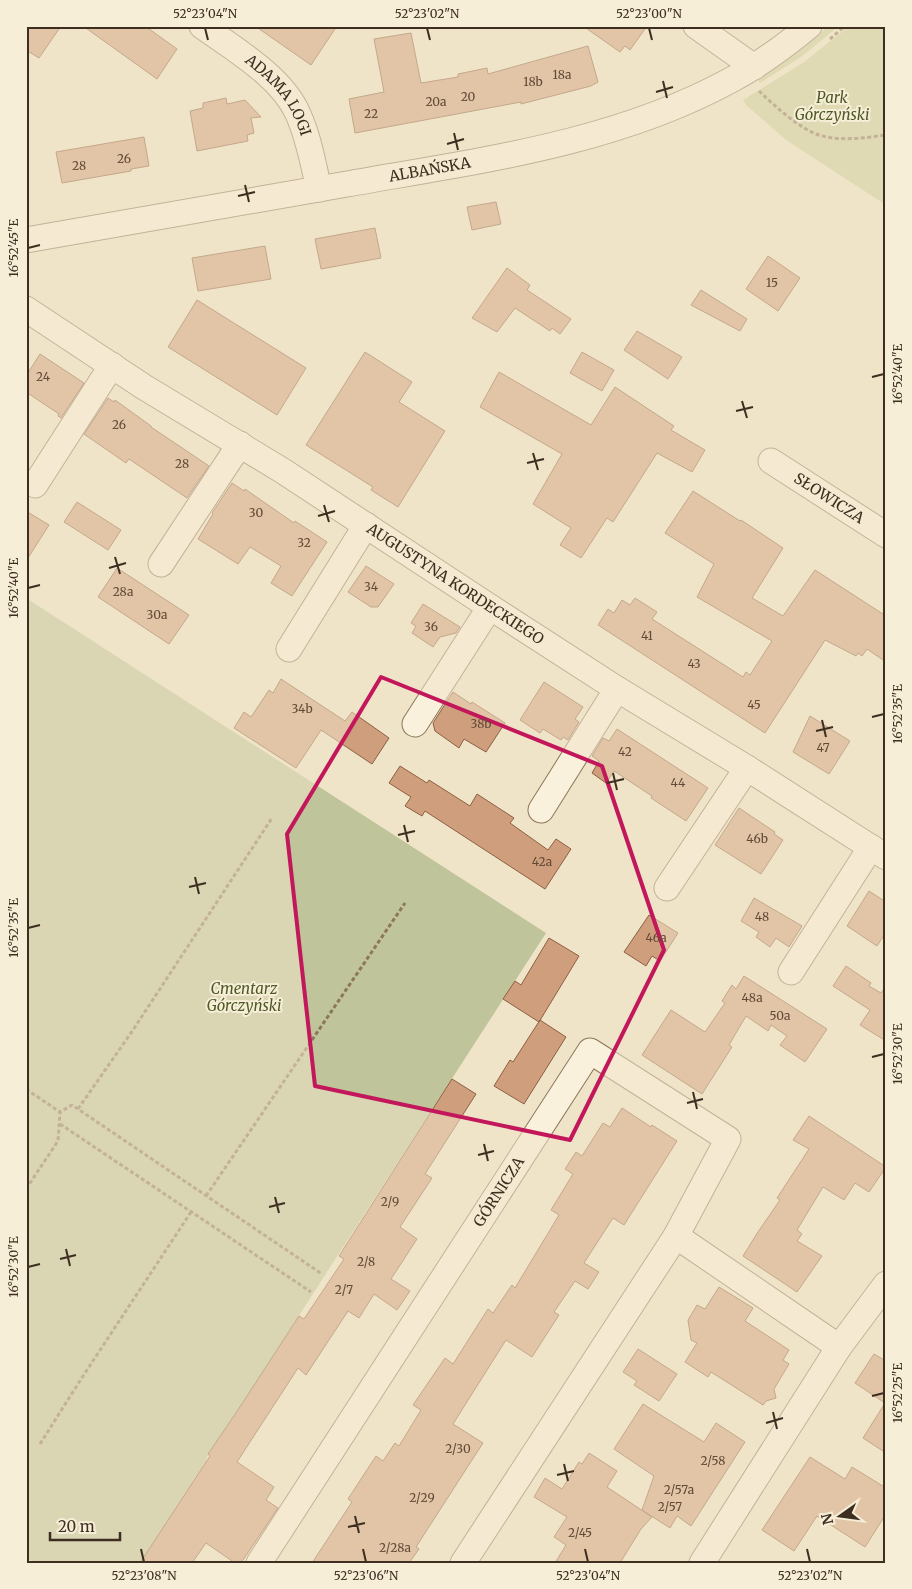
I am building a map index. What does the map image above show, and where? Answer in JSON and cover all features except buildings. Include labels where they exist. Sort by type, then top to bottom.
[{"type":"street","name":"ADAMA LOGI","points":[[202,26],[250,60],[285,93],[297,112],[306,136],[319,189]]},
{"type":"street","points":[[696,26],[754,67]]},
{"type":"street","name":"ALBAŃSKA","points":[[26,240],[478,161],[594,135],[677,105],[731,80],[754,67],[809,26]]},
{"type":"street","name":"AUGUSTYNA KORDECKIEGO","points":[[26,309],[144,386],[240,444],[366,525],[490,608],[617,689],[747,768],[878,852]]},
{"type":"street","points":[[35,485],[112,365]]},
{"type":"street","points":[[161,564],[240,444]]},
{"type":"street","name":"SŁOWICZA","points":[[771,461],[886,535]]},
{"type":"street","points":[[289,649],[366,525]]},
{"type":"street","points":[[415,724],[490,608]]},
{"type":"street","points":[[541,810],[617,689]]},
{"type":"street","points":[[667,888],[747,768]]},
{"type":"street","points":[[791,972],[878,852]]},
{"type":"street","name":"GÓRNICZA","points":[[259,1563],[590,1051],[728,1139],[676,1236],[463,1563]]},
{"type":"street","points":[[676,1236],[840,1347]]},
{"type":"street","points":[[702,1563],[840,1347],[886,1284]]},
{"type":"path","points":[[754,67],[756,89],[782,112],[816,134],[846,138],[886,135]]},
{"type":"path","points":[[78,1109],[133,1030],[272,818]]},
{"type":"path","points":[[206,1196],[405,903]]},
{"type":"path","points":[[26,1089],[60,1112]]},
{"type":"path","points":[[60,1112],[72,1105],[322,1274]]},
{"type":"path","points":[[26,1189],[58,1141],[60,1112]]},
{"type":"path","points":[[60,1124],[311,1292]]},
{"type":"path","points":[[40,1444],[82,1376],[191,1212]]},
{"type":"highlighted area","points":[[381,677],[602,766],[664,950],[570,1140],[315,1086],[287,834]]},
{"type":"green space","points":[[829,26],[839,26],[801,57],[760,83],[757,78],[796,52]]},
{"type":"green space","name":"Park Górczyński","points":[[849,26],[886,26],[886,205],[786,140],[747,106],[743,100],[804,62]]},
{"type":"green space","name":"Cmentarz Górczyński","points":[[26,598],[546,933],[208,1454],[206,1461],[140,1563],[35,1563],[26,1557]]}]
